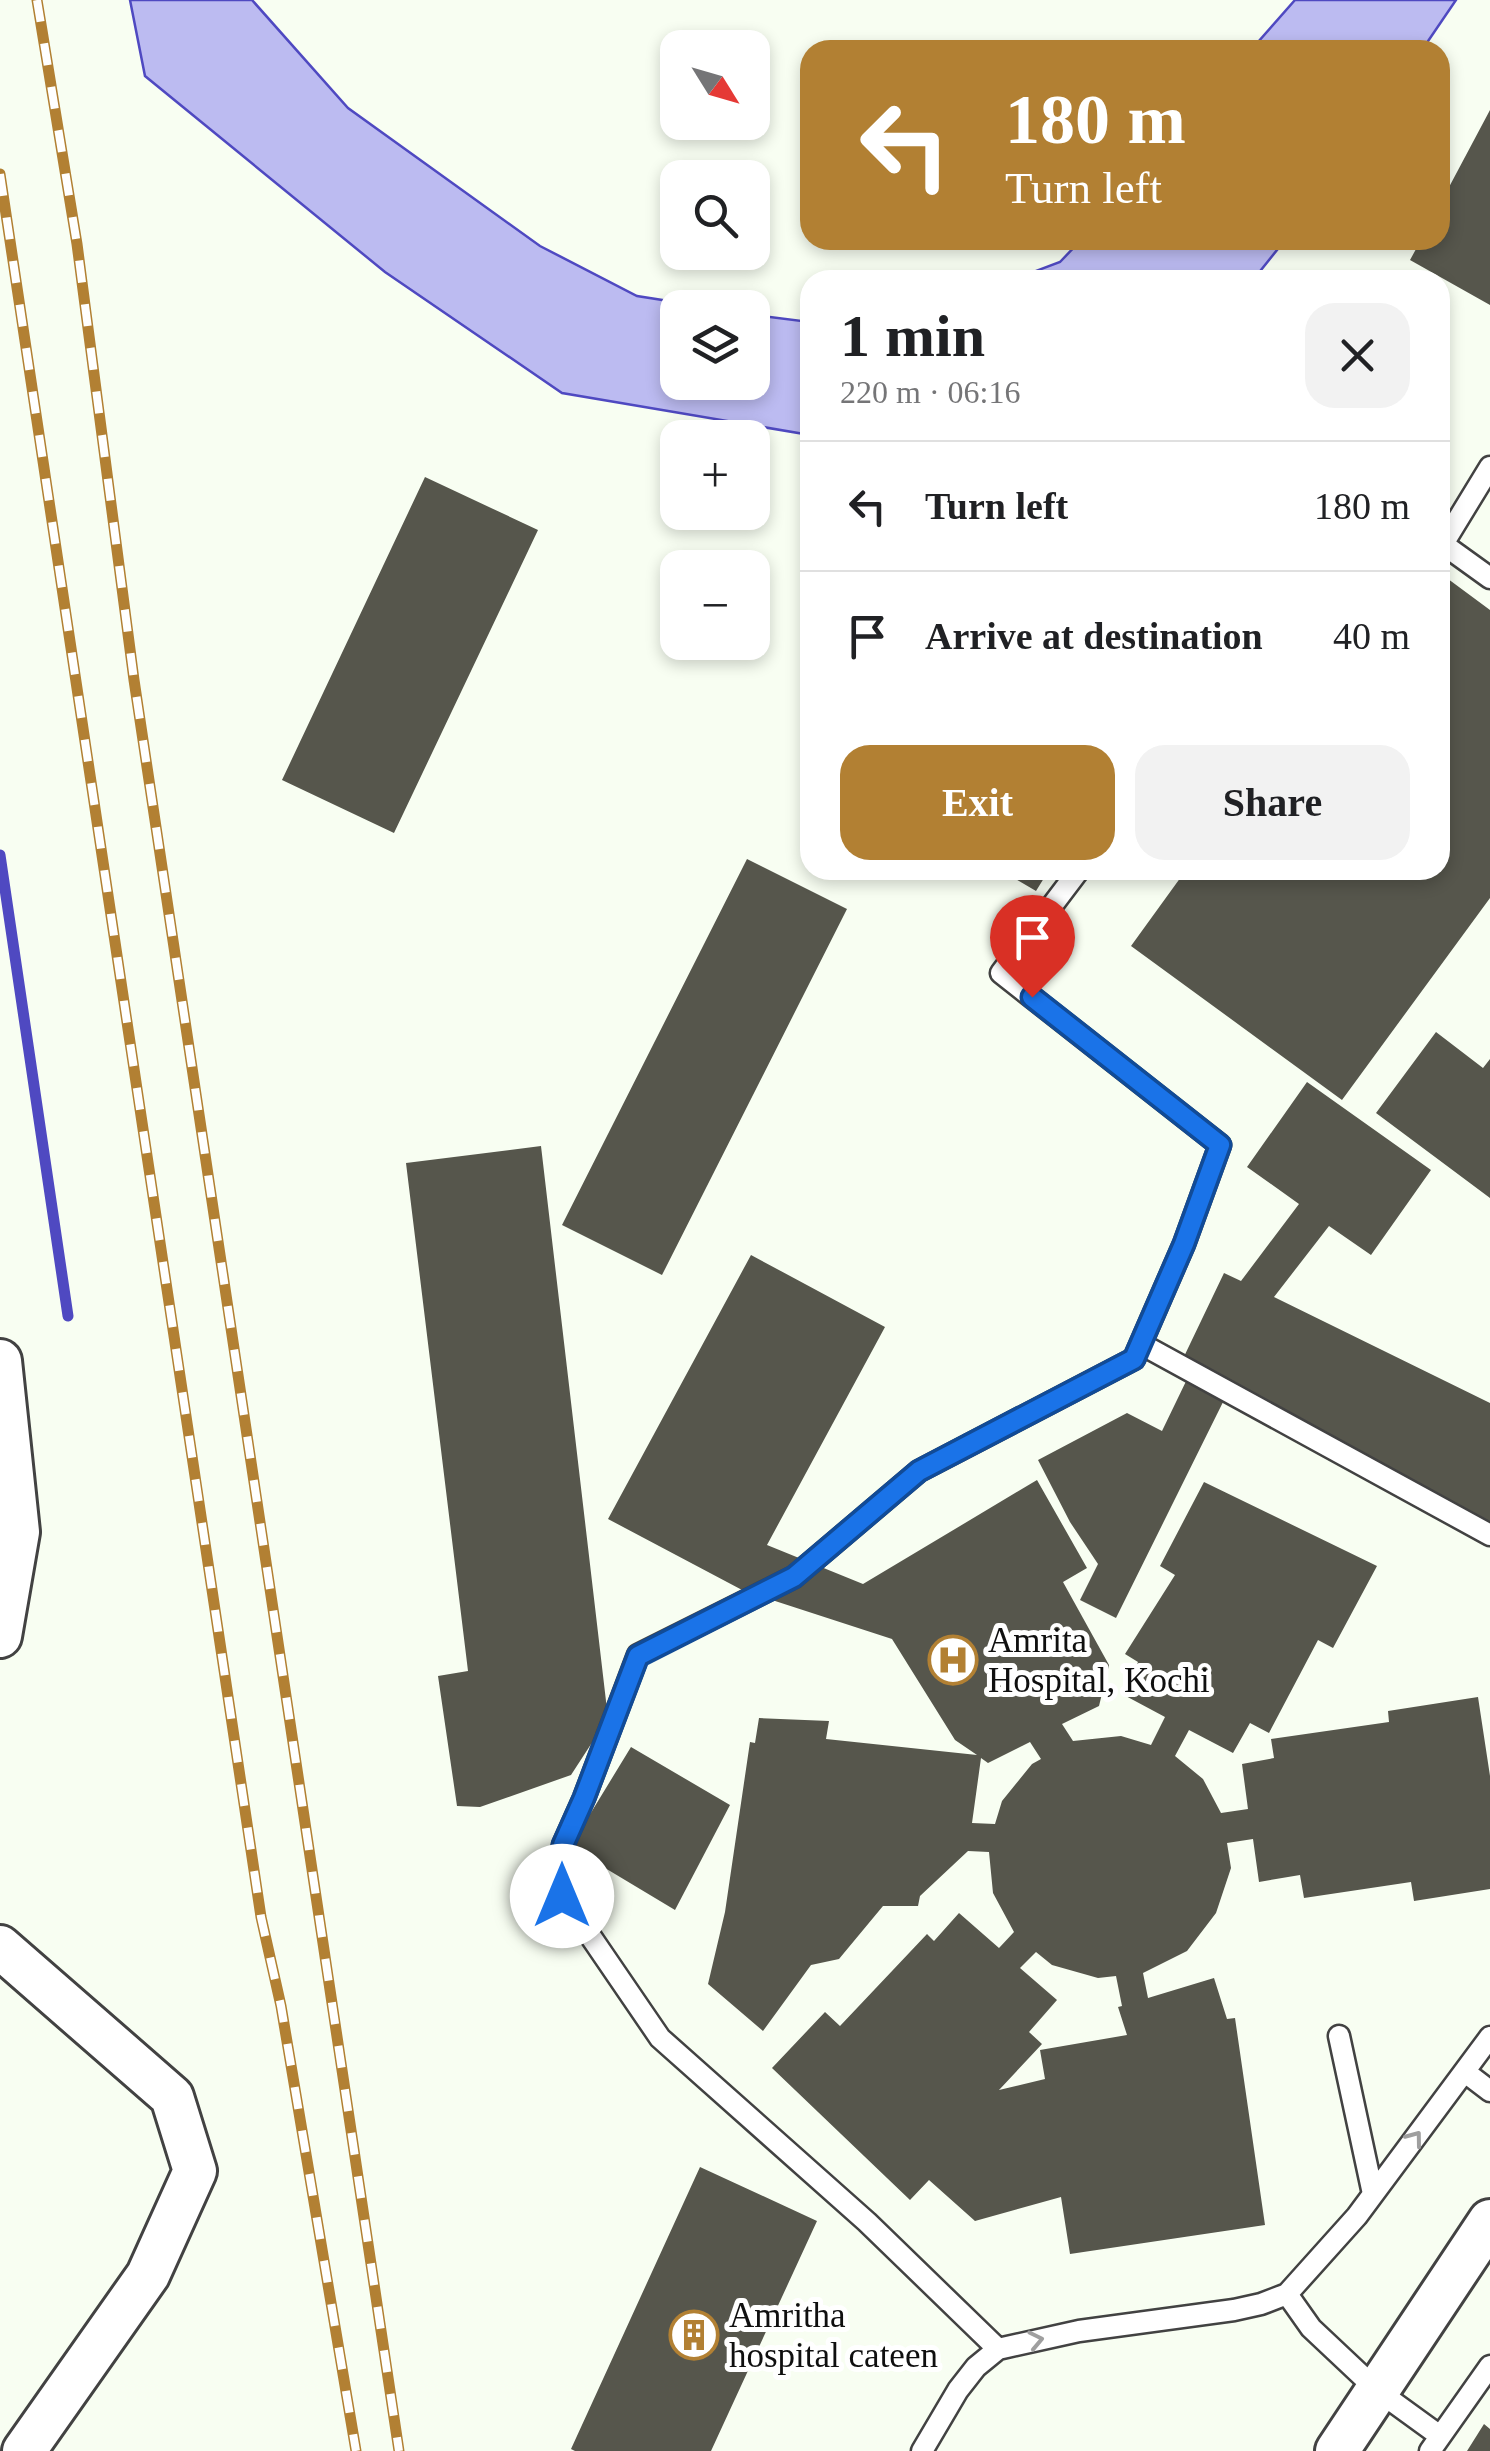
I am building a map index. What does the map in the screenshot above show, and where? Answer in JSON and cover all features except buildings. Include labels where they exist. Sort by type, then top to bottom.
[{"type":"street","points":[[0,1362],[18,1532],[0,1636]]},
{"type":"street","points":[[0,1947],[172,2097],[194,2171],[148,2276],[24,2451]]},
{"type":"street","points":[[1338,2451],[1490,2221]]},
{"type":"lane","points":[[1450,529],[1490,467]]},
{"type":"lane","points":[[1450,549],[1490,578]]},
{"type":"lane","points":[[998,2349],[867,2222],[660,2038],[562,1896],[563,1845],[638,1656],[794,1577],[919,1471],[1134,1359],[1184,1244],[1220,1145],[1001,972],[1072,880]]},
{"type":"lane","points":[[1141,1344],[1490,1535]]},
{"type":"lane","points":[[1339,2036],[1373,2194]]},
{"type":"lane","points":[[922,2451],[958,2390],[976,2366],[998,2349],[1079,2330],[1234,2310],[1287,2294],[1373,2194],[1490,2037]]},
{"type":"lane","points":[[1465,2072],[1490,2092]]},
{"type":"lane","points":[[1287,2294],[1311,2328],[1435,2443],[1490,2366]]},
{"type":"water","points":[[130,0],[252,0],[348,108],[540,246],[637,296],[660,300],[660,400],[770,400],[770,317],[800,321],[800,433],[770,428],[770,420],[721,420],[562,393],[385,272],[145,76]]},
{"type":"water","points":[[1295,0],[1456,0],[1429,40],[1260,40]]},
{"type":"water","points":[[1071,250],[1277,250],[1261,270],[1039,270],[1060,262]]},
{"type":"waterway","points":[[0,855],[68,1316]]},
{"type":"railway","points":[[37,0],[77,244],[134,680],[399,2451]]},
{"type":"railway","points":[[0,174],[261,1917],[281,2006],[356,2451]]},
{"type":"place","name":"Amrita Hospital, Kochi","points":[[953,1660]]},
{"type":"place","name":"Amritha hospital cateen","points":[[694,2335]]},
{"type":"route","points":[[562,1896],[563,1845],[638,1656],[794,1577],[919,1471],[1134,1359],[1184,1244],[1220,1145],[1032,997]]}]
